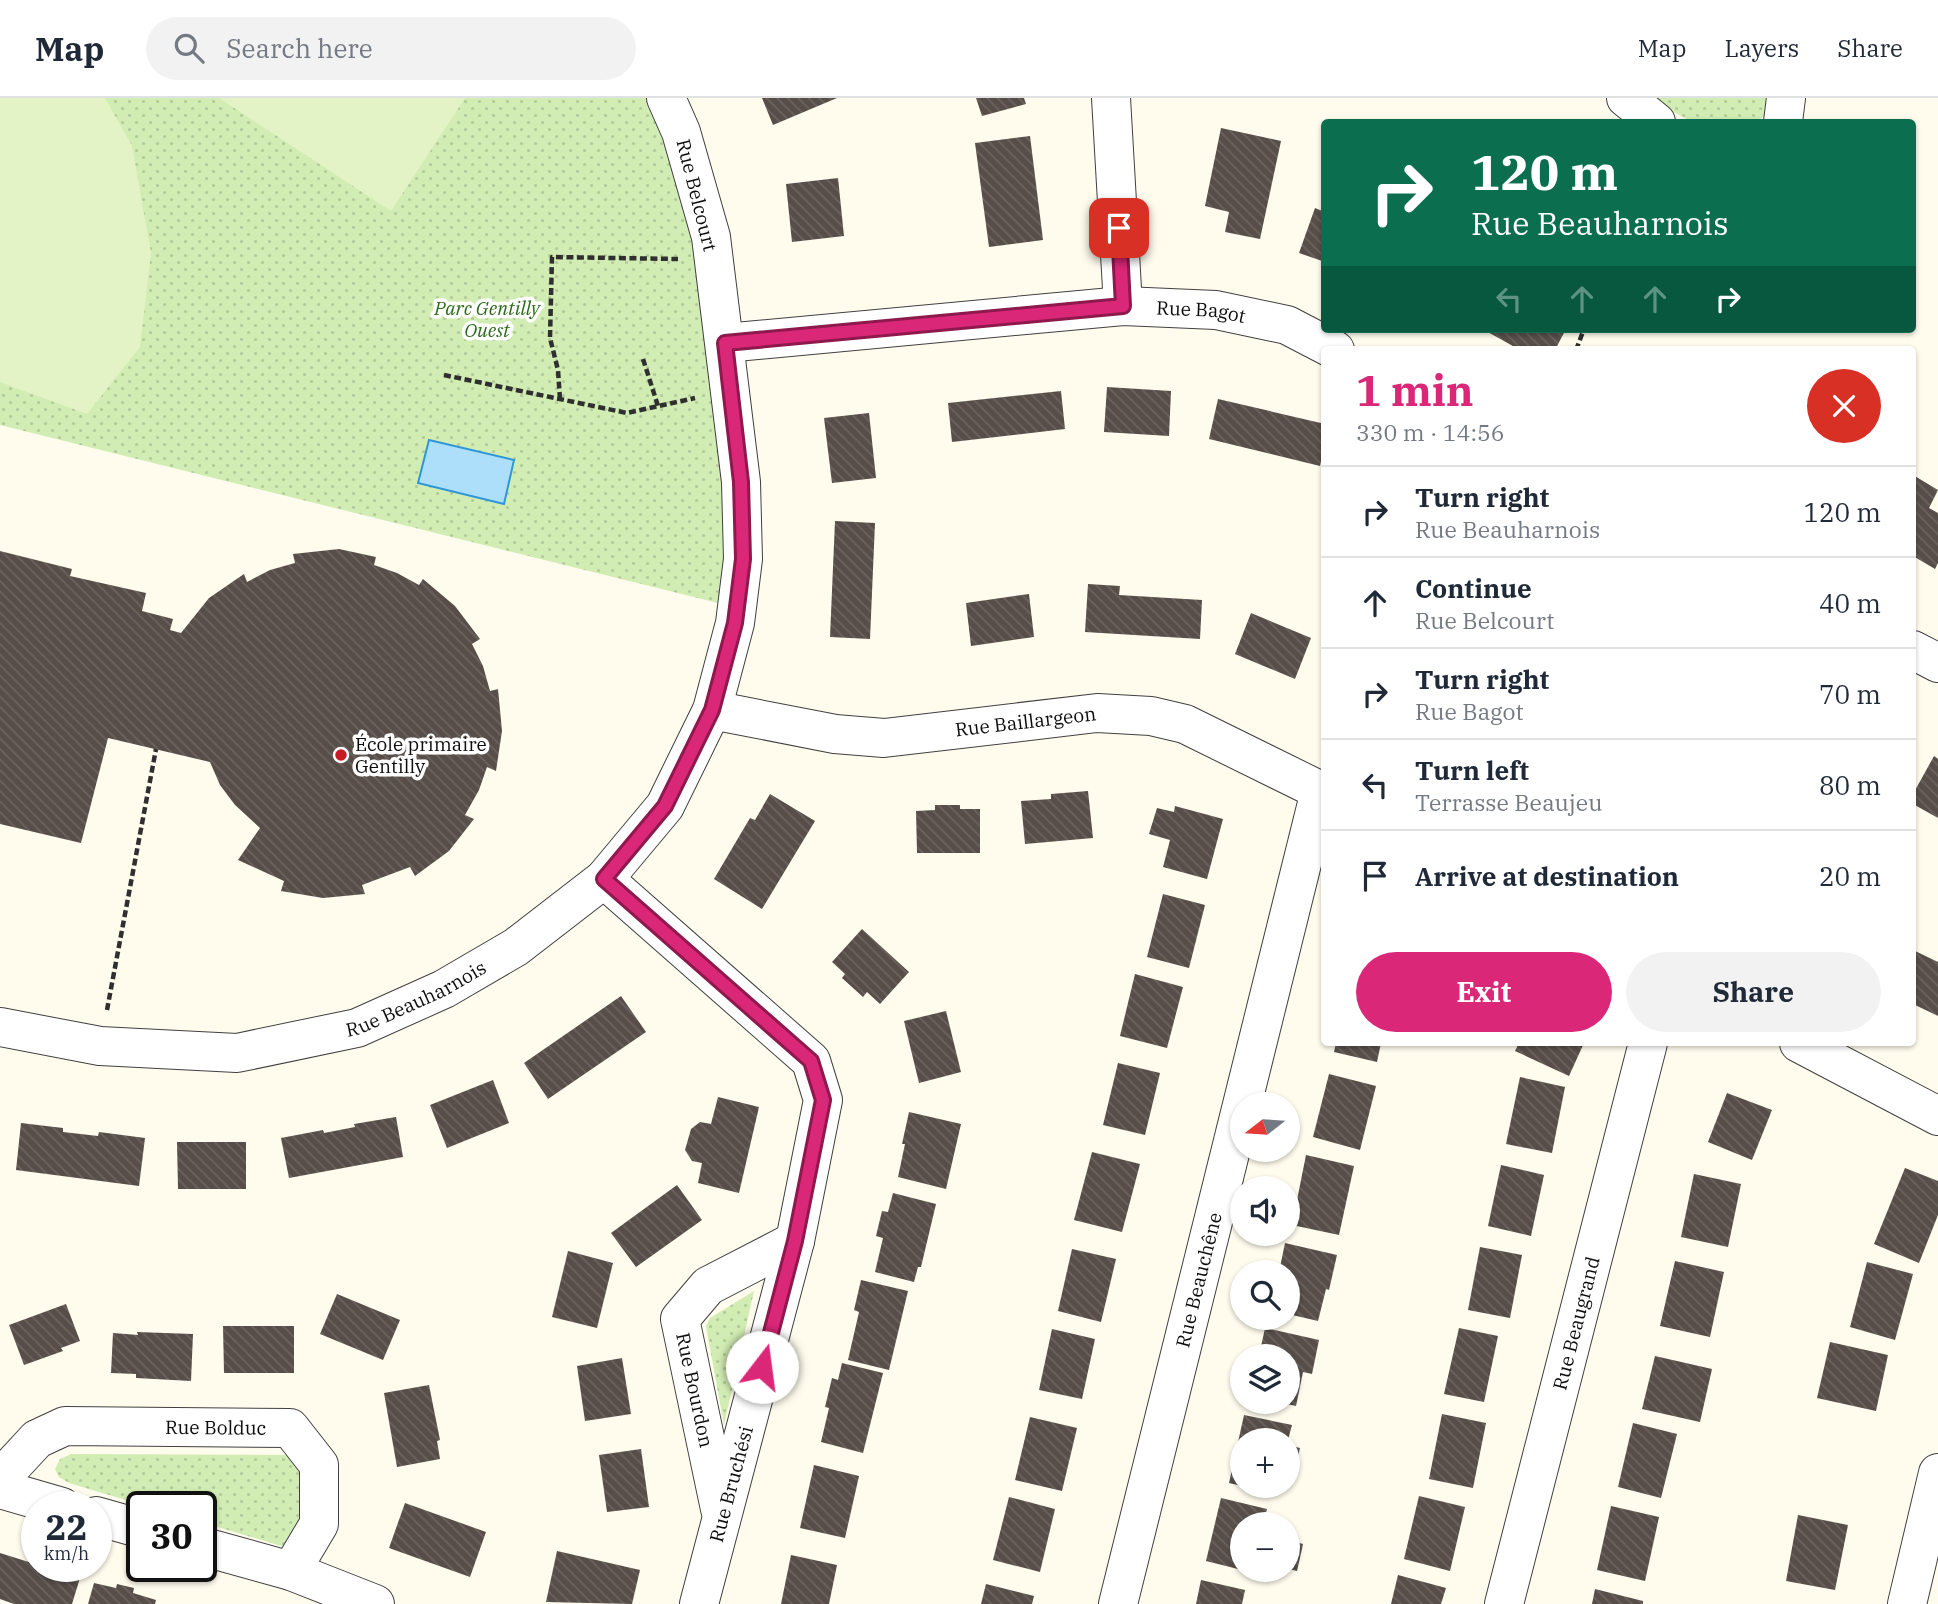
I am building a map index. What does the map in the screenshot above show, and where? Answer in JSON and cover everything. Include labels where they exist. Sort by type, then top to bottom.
[{"type":"street","name":"Rue Belcourt","points":[[666,98],[681,132],[711,237],[741,482],[743,559],[735,623],[712,710]]},
{"type":"street","points":[[1111,98],[1123,306]]},
{"type":"street","points":[[1626,98],[1652,119]]},
{"type":"street","points":[[1783,119],[1786,98]]},
{"type":"street","name":"Rue Bagot","points":[[725,343],[1123,306],[1216,310],[1287,325],[1327,346]]},
{"type":"street","points":[[1916,652],[1938,663]]},
{"type":"street","name":"Rue Baillargeon","points":[[712,710],[835,734],[884,738],[1097,713],[1151,716],[1185,724],[1321,792]]},
{"type":"street","name":"Rue Beauharnois","points":[[0,1027],[100,1046],[237,1053],[357,1028],[444,989],[516,947],[604,879],[665,806],[712,710]]},
{"type":"street","name":"Rue Beauchêne","points":[[1118,1604],[1321,796]]},
{"type":"street","name":"Rue Bruchési","points":[[604,879],[811,1061],[823,1100],[795,1241],[699,1604]]},
{"type":"street","name":"Rue Beaugrand","points":[[1504,1604],[1647,1046]]},
{"type":"street","points":[[1805,1046],[1938,1116]]},
{"type":"street","name":"Rue Bourdon","points":[[722,1518],[680,1319],[708,1286],[795,1241]]},
{"type":"street","name":"Rue Bolduc","points":[[0,1479],[37,1438],[65,1426],[290,1427],[319,1465],[319,1524],[291,1571]]},
{"type":"street","points":[[1907,1604],[1938,1473]]},
{"type":"street","points":[[0,1489],[21,1495]]},
{"type":"street","points":[[217,1550],[291,1571],[375,1604]]},
{"type":"path","points":[[560,399],[558,370],[550,338],[552,257],[658,259]]},
{"type":"path","points":[[643,359],[658,406]]},
{"type":"path","points":[[444,375],[627,413],[730,390]]},
{"type":"path","points":[[100,1046],[156,749]]},
{"type":"green space","name":"Parc Gentilly Ouest","points":[[0,98],[652,98],[691,201],[722,397],[730,606],[0,425]]},
{"type":"green space","points":[[0,98],[105,98],[132,146],[151,253],[140,347],[87,414],[0,382]]},
{"type":"green space","points":[[219,98],[465,98],[391,211]]},
{"type":"green space","points":[[1646,98],[1771,98],[1769,113],[1760,119],[1687,119]]},
{"type":"green space","points":[[754,1291],[724,1425],[706,1326],[710,1318]]},
{"type":"green space","points":[[71,1454],[294,1455],[300,1457],[309,1505],[288,1548],[217,1527],[217,1491],[126,1491],[126,1500],[112,1496],[112,1491],[96,1491],[59,1477],[55,1469],[60,1459]]},
{"type":"water","points":[[429,440],[514,460],[504,504],[418,483]]},
{"type":"building","points":[[762,98],[837,98],[773,125]]},
{"type":"building","points":[[976,98],[1024,98],[1026,104],[982,116]]},
{"type":"building","points":[[1221,128],[1281,141],[1260,239],[1225,232],[1229,212],[1205,206]]},
{"type":"building","points":[[1030,136],[1043,240],[989,247],[975,143]]},
{"type":"building","points":[[838,178],[844,236],[792,242],[786,184]]},
{"type":"building","points":[[1315,208],[1321,210],[1321,261],[1299,253]]},
{"type":"building","points":[[1490,333],[1564,333],[1557,346],[1513,346]]},
{"type":"building","points":[[1107,387],[1171,391],[1169,436],[1104,432]]},
{"type":"building","points":[[1061,391],[1065,429],[952,442],[948,403]]},
{"type":"building","points":[[1218,399],[1321,423],[1321,462],[1320,466],[1209,439]]},
{"type":"building","points":[[869,413],[876,478],[832,483],[824,418]]},
{"type":"building","points":[[1916,477],[1938,490],[1929,508],[1938,513],[1938,563],[1935,569],[1916,558]]},
{"type":"building","points":[[835,521],[875,523],[870,639],[830,637]]},
{"type":"building","points":[[339,549],[376,557],[374,565],[419,585],[423,579],[455,606],[480,639],[472,644],[483,666],[490,691],[498,689],[502,731],[496,771],[487,767],[479,790],[465,815],[474,819],[449,851],[415,876],[410,867],[362,885],[365,894],[323,898],[281,891],[284,881],[238,860],[260,828],[235,805],[220,785],[210,762],[108,738],[81,843],[0,824],[0,551],[72,569],[70,576],[146,593],[142,611],[173,619],[170,630],[181,633],[209,598],[244,574],[247,582],[270,570],[295,563],[293,554]]},
{"type":"building","points":[[1088,584],[1120,586],[1119,595],[1202,600],[1200,639],[1085,632]]},
{"type":"building","points":[[1029,594],[1034,637],[971,646],[966,603]]},
{"type":"building","points":[[1251,613],[1311,638],[1295,679],[1235,654]]},
{"type":"building","points":[[1934,756],[1938,759],[1938,818],[1916,806],[1916,789]]},
{"type":"building","points":[[1088,791],[1093,838],[1025,844],[1021,801],[1051,799],[1051,794]]},
{"type":"building","points":[[770,794],[815,821],[762,909],[714,879],[750,818],[755,820]]},
{"type":"building","points":[[935,805],[960,805],[960,809],[980,809],[980,853],[917,853],[916,811],[935,810]]},
{"type":"building","points":[[1175,806],[1223,819],[1207,879],[1163,867],[1170,840],[1149,834],[1157,808],[1174,812]]},
{"type":"building","points":[[1163,894],[1205,905],[1189,968],[1147,957]]},
{"type":"building","points":[[862,929],[909,972],[880,1004],[867,992],[863,997],[842,978],[845,974],[832,962]]},
{"type":"building","points":[[1916,951],[1938,962],[1938,1016],[1916,1005]]},
{"type":"building","points":[[1135,974],[1183,987],[1167,1048],[1120,1036]]},
{"type":"building","points":[[621,996],[646,1032],[548,1099],[524,1063]]},
{"type":"building","points":[[946,1011],[961,1072],[919,1083],[904,1021]]},
{"type":"building","points":[[1335,1046],[1380,1046],[1377,1062],[1334,1052]]},
{"type":"building","points":[[1518,1046],[1583,1046],[1569,1076],[1515,1051]]},
{"type":"building","points":[[1118,1063],[1160,1073],[1145,1135],[1103,1125]]},
{"type":"building","points":[[1329,1074],[1376,1086],[1360,1150],[1313,1137]]},
{"type":"building","points":[[1520,1077],[1565,1087],[1552,1153],[1506,1144]]},
{"type":"building","points":[[493,1080],[509,1123],[447,1148],[430,1105]]},
{"type":"building","points":[[1727,1093],[1772,1110],[1752,1160],[1708,1142]]},
{"type":"building","points":[[718,1097],[759,1107],[739,1193],[698,1183],[702,1163],[692,1161],[685,1150],[691,1129],[700,1122],[711,1124]]},
{"type":"building","points":[[909,1112],[961,1124],[946,1189],[898,1177]]},
{"type":"building","points":[[396,1117],[403,1157],[289,1178],[281,1138],[323,1130],[324,1133],[355,1127],[354,1124]]},
{"type":"building","points":[[21,1123],[63,1128],[63,1132],[98,1136],[99,1132],[145,1138],[139,1186],[16,1170]]},
{"type":"building","points":[[177,1142],[246,1142],[246,1189],[178,1189]]},
{"type":"building","points":[[1092,1152],[1140,1164],[1122,1232],[1074,1220]]},
{"type":"building","points":[[1306,1155],[1354,1166],[1339,1235],[1300,1227],[1300,1185]]},
{"type":"building","points":[[1501,1165],[1544,1175],[1531,1236],[1488,1226]]},
{"type":"building","points":[[1905,1168],[1938,1181],[1938,1215],[1919,1263],[1874,1244]]},
{"type":"building","points":[[1694,1174],[1741,1184],[1728,1247],[1681,1237]]},
{"type":"building","points":[[677,1185],[702,1220],[636,1267],[611,1233]]},
{"type":"building","points":[[893,1193],[936,1204],[921,1267],[918,1267],[914,1282],[875,1272],[883,1238],[876,1236],[882,1211],[888,1212]]},
{"type":"building","points":[[1284,1246],[1298,1246],[1337,1255],[1318,1321],[1300,1317],[1300,1260],[1281,1260]]},
{"type":"building","points":[[1480,1247],[1522,1255],[1510,1318],[1468,1310]]},
{"type":"building","points":[[1072,1249],[1116,1259],[1101,1322],[1058,1311]]},
{"type":"building","points":[[568,1251],[613,1263],[597,1328],[552,1317]]},
{"type":"building","points":[[1675,1261],[1724,1272],[1710,1337],[1660,1326]]},
{"type":"building","points":[[1867,1262],[1913,1274],[1895,1340],[1850,1327]]},
{"type":"building","points":[[861,1280],[908,1291],[889,1370],[848,1360],[859,1312],[854,1310]]},
{"type":"building","points":[[337,1294],[400,1320],[383,1360],[320,1334]]},
{"type":"building","points":[[66,1304],[80,1341],[61,1348],[63,1351],[24,1365],[9,1325]]},
{"type":"building","points":[[223,1326],[294,1326],[294,1373],[224,1373]]},
{"type":"building","points":[[1459,1328],[1498,1336],[1484,1402],[1444,1394]]},
{"type":"building","points":[[1052,1329],[1095,1339],[1082,1399],[1039,1390]]},
{"type":"building","points":[[1265,1330],[1319,1340],[1312,1374],[1303,1372],[1300,1387],[1300,1344],[1262,1344]]},
{"type":"building","points":[[137,1332],[193,1334],[191,1381],[136,1378],[136,1374],[111,1373],[113,1333],[138,1335]]},
{"type":"building","points":[[1830,1342],[1888,1355],[1876,1411],[1817,1398]]},
{"type":"building","points":[[1655,1356],[1712,1369],[1700,1422],[1642,1409]]},
{"type":"building","points":[[622,1358],[631,1414],[585,1421],[577,1366]]},
{"type":"building","points":[[842,1363],[883,1373],[863,1453],[821,1442],[829,1408],[825,1407],[832,1378],[838,1380]]},
{"type":"building","points":[[429,1385],[440,1440],[437,1441],[440,1459],[397,1467],[384,1393]]},
{"type":"building","points":[[1442,1414],[1486,1423],[1473,1488],[1429,1479]]},
{"type":"building","points":[[1244,1415],[1292,1425],[1291,1428],[1241,1428]]},
{"type":"building","points":[[1030,1417],[1077,1428],[1062,1491],[1015,1480]]},
{"type":"building","points":[[1633,1423],[1677,1434],[1661,1498],[1618,1487]]},
{"type":"building","points":[[641,1449],[649,1507],[607,1512],[599,1455]]},
{"type":"building","points":[[814,1465],[859,1476],[845,1538],[800,1528]]},
{"type":"building","points":[[1419,1496],[1465,1507],[1450,1571],[1404,1559]]},
{"type":"building","points":[[1009,1497],[1055,1509],[1040,1572],[993,1560]]},
{"type":"building","points":[[1221,1498],[1267,1509],[1266,1512],[1230,1512],[1230,1567],[1206,1561]]},
{"type":"building","points":[[405,1503],[486,1532],[470,1577],[389,1548]]},
{"type":"building","points":[[1611,1506],[1659,1517],[1645,1581],[1597,1570]]},
{"type":"building","points":[[1798,1515],[1848,1525],[1835,1590],[1786,1581]]},
{"type":"building","points":[[557,1551],[640,1570],[632,1604],[546,1602]]},
{"type":"building","points":[[0,1553],[21,1560],[21,1582],[79,1582],[72,1604],[14,1604],[0,1599]]},
{"type":"building","points":[[791,1555],[837,1565],[829,1604],[781,1604]]},
{"type":"building","points":[[1398,1575],[1446,1588],[1441,1604],[1391,1604]]},
{"type":"building","points":[[1201,1580],[1245,1590],[1242,1604],[1196,1604]]},
{"type":"building","points":[[94,1583],[116,1588],[117,1584],[134,1588],[133,1593],[156,1600],[155,1604],[88,1604]]},
{"type":"building","points":[[986,1584],[1034,1596],[1032,1604],[981,1604]]},
{"type":"building","points":[[1595,1589],[1643,1601],[1643,1604],[1592,1604]]},
{"type":"place","name":"École primaire Gentilly","points":[[341,755]]},
{"type":"route","points":[[762,1367],[795,1241],[823,1100],[811,1061],[604,879],[665,806],[712,710],[735,623],[743,559],[741,482],[725,343],[1123,306],[1119,228]]}]
